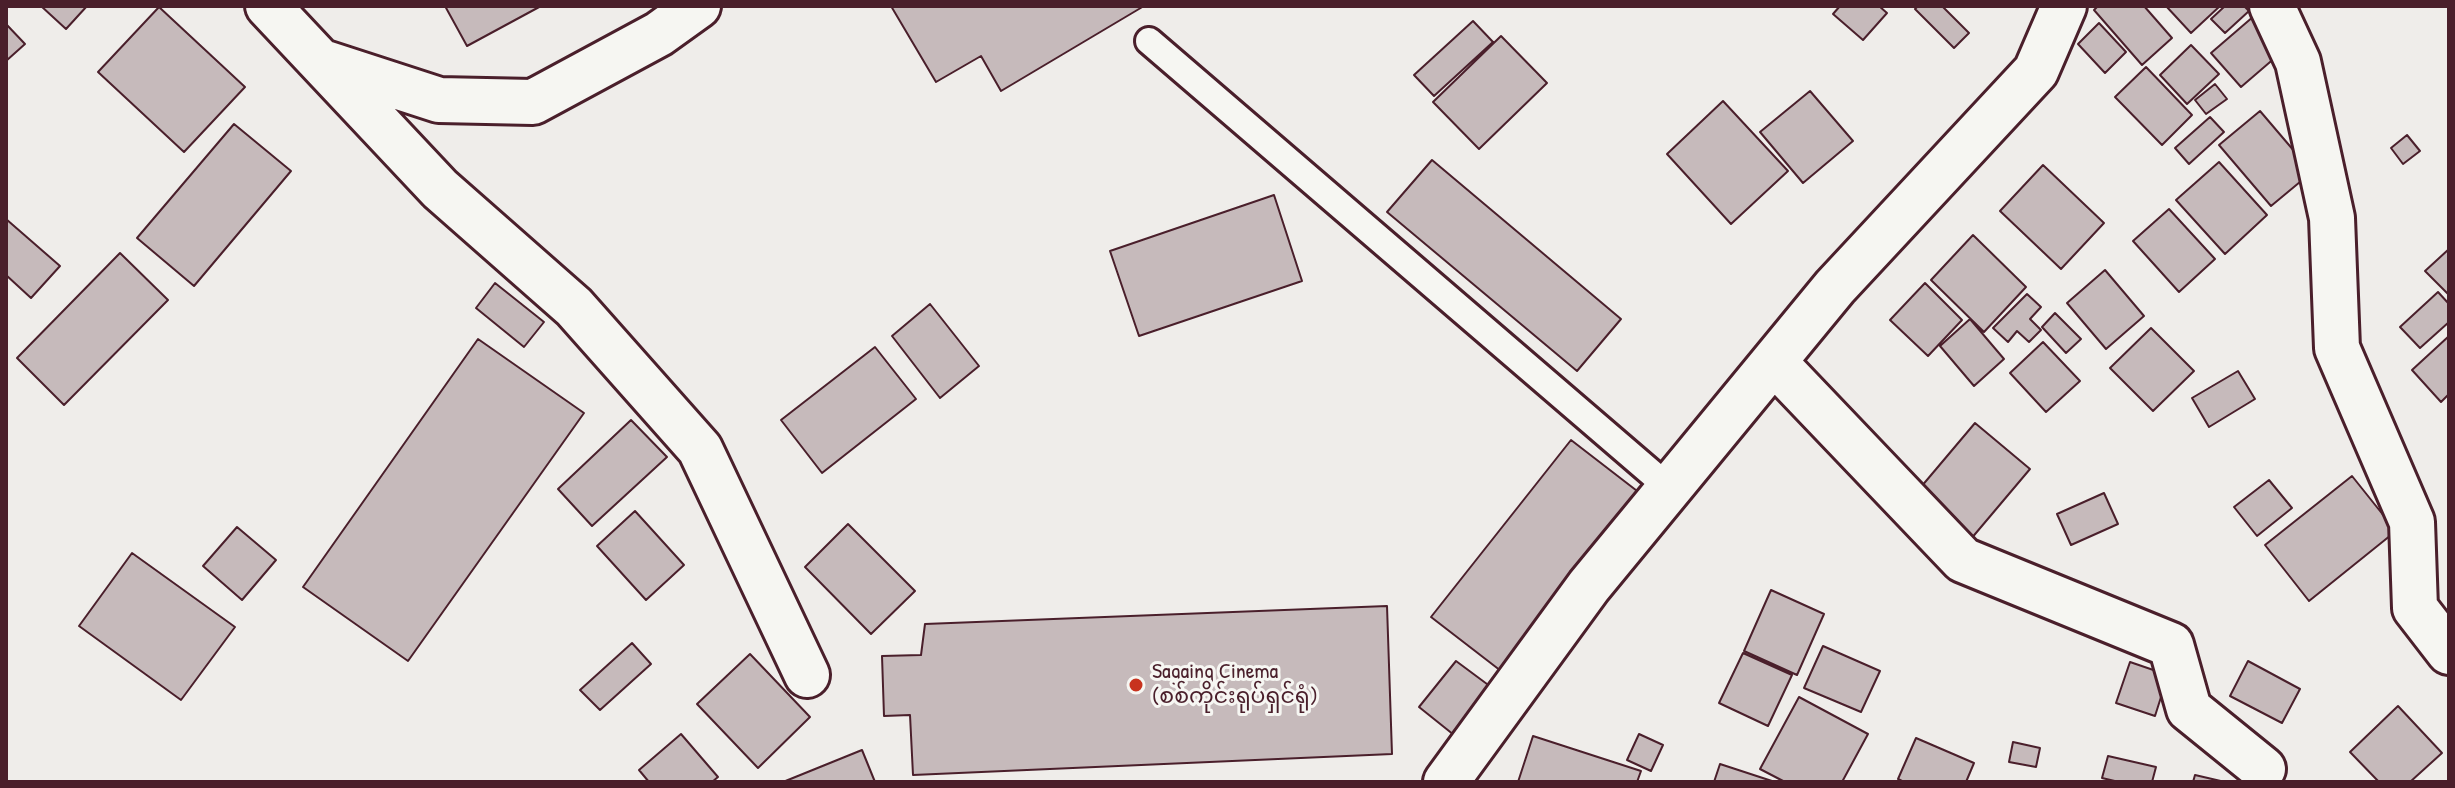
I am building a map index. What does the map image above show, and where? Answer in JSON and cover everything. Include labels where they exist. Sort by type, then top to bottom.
[{"type":"street","points":[[268,6],[440,189],[574,307],[700,449],[807,675]]},
{"type":"street","points":[[320,62],[439,100],[533,102],[659,34],[698,6]]},
{"type":"street","points":[[1446,782],[1589,586],[1835,287],[2036,71],[2064,6]]},
{"type":"street","points":[[2272,6],[2298,62],[2332,218],[2337,348],[2412,522],[2415,608],[2449,652]]},
{"type":"street","points":[[1774,362],[1963,560],[2171,645],[2189,709],[2263,769]]},
{"type":"lane","points":[[1149,41],[1669,488]]},
{"type":"building","points":[[41,6],[87,6],[66,29]]},
{"type":"building","points":[[445,6],[541,6],[467,46]]},
{"type":"building","points":[[891,6],[1144,6],[1001,91],[981,56],[936,82]]},
{"type":"building","points":[[1840,6],[1879,6],[1887,13],[1863,40],[1833,14]]},
{"type":"building","points":[[1918,6],[1942,6],[1969,33],[1954,48],[1915,9]]},
{"type":"building","points":[[2098,6],[2144,6],[2172,38],[2142,65],[2094,10]]},
{"type":"building","points":[[2166,6],[2220,6],[2191,33]]},
{"type":"building","points":[[2225,6],[2244,6],[2249,11],[2225,33],[2211,19]]},
{"type":"building","points":[[159,7],[245,87],[184,152],[98,72]]},
{"type":"building","points":[[2254,16],[2284,50],[2241,87],[2211,53]]},
{"type":"building","points":[[1473,21],[1493,42],[1434,96],[1414,75]]},
{"type":"building","points":[[2099,23],[2126,52],[2105,73],[2078,44]]},
{"type":"building","points":[[6,24],[25,44],[6,61]]},
{"type":"building","points":[[1501,36],[1547,83],[1479,149],[1433,102]]},
{"type":"building","points":[[2191,45],[2219,74],[2187,104],[2160,75]]},
{"type":"building","points":[[2146,67],[2192,115],[2162,145],[2115,97]]},
{"type":"building","points":[[2215,84],[2227,99],[2206,114],[2195,100]]},
{"type":"building","points":[[1810,91],[1853,141],[1803,183],[1760,132]]},
{"type":"building","points":[[1723,101],[1788,171],[1731,224],[1667,154]]},
{"type":"building","points":[[2260,111],[2312,172],[2271,206],[2219,145]]},
{"type":"building","points":[[2210,117],[2224,132],[2189,164],[2175,148]]},
{"type":"building","points":[[234,124],[291,171],[194,286],[137,238]]},
{"type":"building","points":[[2407,135],[2420,151],[2403,164],[2391,148]]},
{"type":"building","points":[[1432,160],[1621,319],[1577,371],[1387,212]]},
{"type":"building","points":[[2219,162],[2267,215],[2225,254],[2176,200]]},
{"type":"building","points":[[2043,165],[2104,223],[2061,269],[2000,211]]},
{"type":"building","points":[[1274,195],[1302,281],[1139,336],[1110,251]]},
{"type":"building","points":[[2169,209],[2215,259],[2179,292],[2133,241]]},
{"type":"building","points":[[6,219],[60,266],[31,298],[6,275]]},
{"type":"building","points":[[1973,235],[2026,287],[1984,332],[1931,280]]},
{"type":"building","points":[[2449,249],[2449,295],[2425,271]]},
{"type":"building","points":[[120,253],[168,300],[64,405],[17,358]]},
{"type":"building","points":[[2105,270],[2144,316],[2106,349],[2067,303]]},
{"type":"building","points":[[495,283],[544,322],[524,347],[476,308]]},
{"type":"building","points":[[1925,283],[1962,320],[1928,356],[1890,320]]},
{"type":"building","points":[[2438,292],[2449,304],[2449,322],[2420,348],[2400,327]]},
{"type":"building","points":[[2027,294],[2041,307],[2030,319],[2041,330],[2029,342],[2017,331],[2008,342],[1993,328]]},
{"type":"building","points":[[930,304],[979,366],[940,398],[892,336]]},
{"type":"building","points":[[2055,313],[2081,339],[2066,353],[2042,327]]},
{"type":"building","points":[[1970,319],[2004,359],[1974,386],[1940,346]]},
{"type":"building","points":[[2151,328],[2194,371],[2153,411],[2110,368]]},
{"type":"building","points":[[2449,336],[2449,394],[2441,402],[2412,370]]},
{"type":"building","points":[[478,339],[584,413],[408,661],[303,587]]},
{"type":"building","points":[[2043,342],[2080,381],[2046,412],[2010,373]]},
{"type":"building","points":[[875,347],[916,399],[822,473],[781,420]]},
{"type":"building","points":[[2238,371],[2255,399],[2209,427],[2192,398]]},
{"type":"building","points":[[631,420],[667,457],[592,526],[558,489]]},
{"type":"building","points":[[1975,423],[2030,469],[1965,546],[1910,500]]},
{"type":"building","points":[[1571,440],[1641,494],[1501,671],[1431,617]]},
{"type":"building","points":[[2352,476],[2396,531],[2309,601],[2265,545]]},
{"type":"building","points":[[2269,480],[2292,508],[2257,536],[2234,507]]},
{"type":"building","points":[[2104,493],[2118,524],[2071,545],[2057,514]]},
{"type":"building","points":[[635,511],[684,565],[646,600],[597,546]]},
{"type":"building","points":[[848,524],[915,591],[871,634],[805,567]]},
{"type":"building","points":[[237,527],[276,560],[242,600],[203,566]]},
{"type":"building","points":[[132,553],[235,627],[181,700],[79,626]]},
{"type":"building","points":[[1771,590],[1824,614],[1797,675],[1744,651]]},
{"type":"building","name":"Sagaing Cinema (စစ်ကိုင်းရုပ်ရှင်ရုံ)","points":[[1387,606],[1392,754],[913,775],[910,715],[884,716],[882,656],[921,655],[925,624]]},
{"type":"building","points":[[632,643],[651,664],[600,710],[580,690]]},
{"type":"building","points":[[1823,646],[1880,671],[1861,712],[1804,688]]},
{"type":"building","points":[[1743,653],[1792,675],[1768,726],[1719,703]]},
{"type":"building","points":[[750,654],[810,717],[758,768],[697,704]]},
{"type":"building","points":[[1456,661],[1491,687],[1454,735],[1419,707]]},
{"type":"building","points":[[2248,661],[2300,689],[2282,723],[2230,696]]},
{"type":"building","points":[[2130,662],[2168,675],[2155,716],[2116,703]]},
{"type":"building","points":[[1799,697],[1868,734],[1842,782],[1785,782],[1760,769]]},
{"type":"building","points":[[2398,706],[2442,753],[2410,782],[2379,782],[2350,752]]},
{"type":"building","points":[[681,734],[718,777],[712,782],[649,782],[639,770]]},
{"type":"building","points":[[1639,734],[1663,745],[1651,771],[1627,760]]},
{"type":"building","points":[[1533,736],[1641,771],[1637,782],[1518,782]]},
{"type":"building","points":[[1916,738],[1974,763],[1966,782],[1904,782],[1898,779]]},
{"type":"building","points":[[2013,742],[2040,748],[2036,767],[2009,762]]},
{"type":"building","points":[[862,750],[875,782],[783,782]]},
{"type":"building","points":[[2108,756],[2156,767],[2152,782],[2119,782],[2102,778]]},
{"type":"building","points":[[1720,764],[1775,782],[1714,782]]},
{"type":"building","points":[[2195,775],[2225,782],[2193,782]]},
{"type":"place","name":"Sagaing Cinema (စစ်ကိုင်းရုပ်ရှင်ရုံ)","points":[[1136,685]]}]
